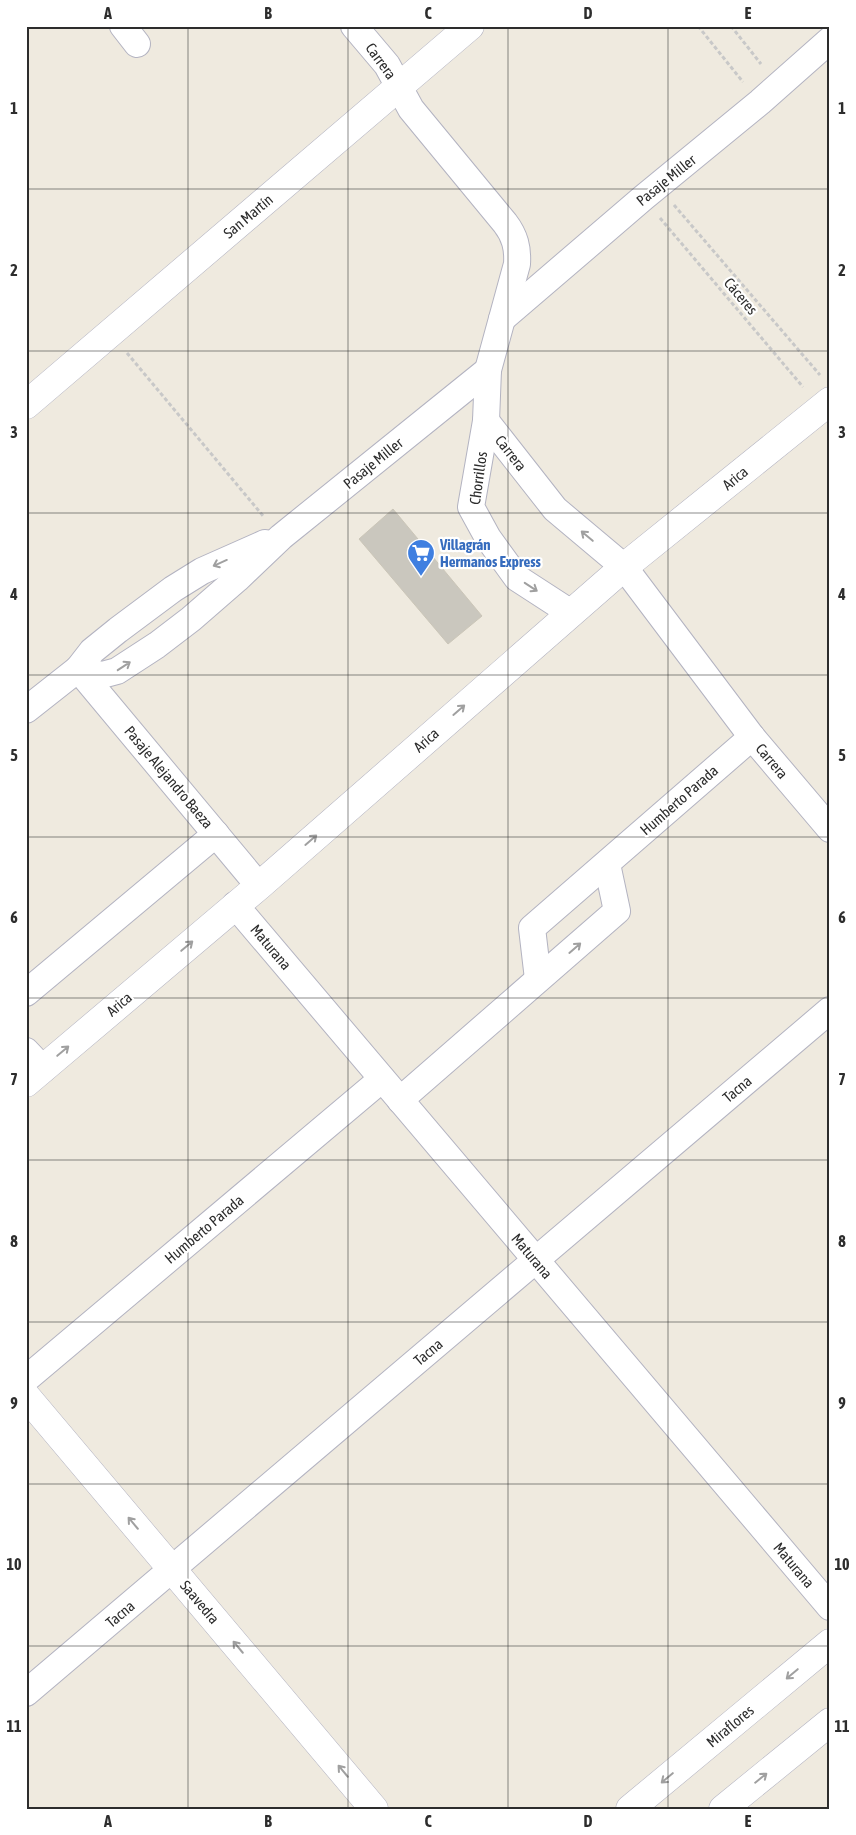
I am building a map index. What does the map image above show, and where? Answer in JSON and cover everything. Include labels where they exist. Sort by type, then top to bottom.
[{"type":"street","name":"Carrera","points":[[354,26],[387,65],[411,109],[506,223],[515,239],[517,264],[488,370],[486,421],[555,509],[624,567],[752,736],[830,829]]},
{"type":"street","name":"San Martín","points":[[26,406],[470,26]]},
{"type":"street","name":"Pasaje Miller","points":[[502,319],[769,94],[830,40]]},
{"type":"street","name":"Pasaje Miller","points":[[78,670],[102,675],[117,671],[191,619],[237,579],[281,536],[488,370]]},
{"type":"street","name":"Arica","points":[[32,1068],[259,886],[624,567],[825,397]]},
{"type":"street","name":"Chorrillos","points":[[486,421],[471,507],[488,538],[517,578],[571,613]]},
{"type":"street","name":"Pasaje Miller","points":[[26,710],[78,670],[92,651],[173,589],[202,571],[281,536]]},
{"type":"street","name":"Pasaje Alejandro Baeza","points":[[78,670],[259,886]]},
{"type":"street","name":"Humberto Parada","points":[[538,979],[532,928],[752,736]]},
{"type":"street","points":[[26,993],[216,834]]},
{"type":"street","points":[[400,1100],[618,911],[606,864]]},
{"type":"street","name":"Maturana","points":[[235,906],[830,1607]]},
{"type":"street","name":"Tacna","points":[[26,1693],[830,1010]]},
{"type":"street","name":"Humberto Parada","points":[[26,1379],[382,1079]]},
{"type":"street","name":"Saavedra","points":[[26,1396],[374,1809]]},
{"type":"street","name":"Miraflores","points":[[630,1809],[830,1642]]},
{"type":"street","points":[[723,1809],[830,1722]]},
{"type":"path","points":[[698,26],[769,94]]},
{"type":"path","points":[[731,26],[769,94]]},
{"type":"path","points":[[651,193],[825,397]]},
{"type":"path","name":"Cáceres","points":[[651,193],[825,397]]},
{"type":"path","points":[[110,333],[281,536]]},
{"type":"building","name":"Villagrán Hermanos Express","points":[[393,509],[482,616],[448,644],[359,539]]},
{"type":"place","name":"Villagrán Hermanos Express","points":[[421,577]]}]
